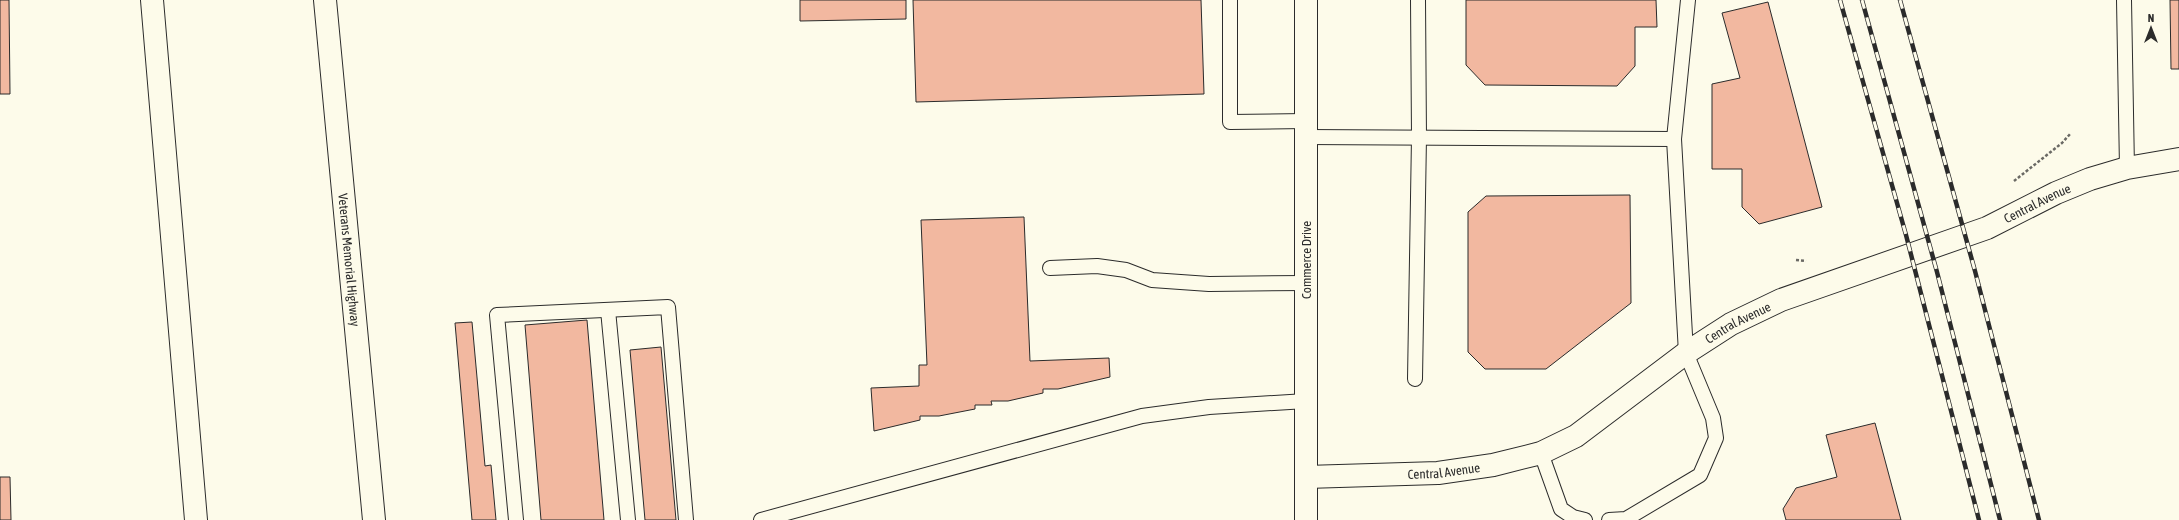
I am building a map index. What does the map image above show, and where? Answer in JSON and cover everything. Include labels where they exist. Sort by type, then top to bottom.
[{"type":"main road","points":[[152,0],[196,520]]},
{"type":"main road","name":"Veterans Memorial Highway","points":[[325,0],[374,520]]},
{"type":"main road","name":"Commerce Drive","points":[[1306,0],[1306,520]]},
{"type":"main road","name":"Central Avenue","points":[[1306,477],[1438,474],[1494,465],[1540,453],[1576,436],[1686,353],[1731,324],[1781,300],[1984,229],[2056,193],[2090,179],[2127,168],[2179,159]]},
{"type":"lane","points":[[1230,0],[1230,122],[1419,137],[1674,139]]},
{"type":"lane","points":[[1415,379],[1419,137],[1418,0]]},
{"type":"lane","points":[[1610,520],[1626,519],[1700,475],[1716,438],[1713,418],[1686,353],[1674,139],[1688,0]]},
{"type":"lane","points":[[2124,0],[2127,168]]},
{"type":"lane","points":[[1050,268],[1098,266],[1126,270],[1152,280],[1202,283],[1306,283]]},
{"type":"lane","points":[[516,520],[497,315],[668,307],[686,520]]},
{"type":"lane","points":[[608,310],[628,520]]},
{"type":"lane","points":[[761,520],[1142,416],[1209,407],[1306,401]]},
{"type":"lane","points":[[1540,453],[1561,509],[1573,518],[1585,520]]},
{"type":"path","points":[[2008,186],[2062,144],[2071,133]]},
{"type":"building","points":[[0,0],[9,0],[10,94],[0,94]]},
{"type":"building","points":[[800,0],[906,0],[906,19],[800,21]]},
{"type":"building","points":[[913,0],[1201,0],[1204,94],[916,102]]},
{"type":"building","points":[[1466,0],[1656,0],[1657,27],[1635,27],[1635,66],[1617,86],[1485,85],[1466,65]]},
{"type":"building","points":[[2170,0],[2179,0],[2179,69],[2171,69]]},
{"type":"building","points":[[1768,2],[1822,207],[1759,224],[1742,207],[1742,169],[1712,169],[1712,84],[1740,78],[1722,13]]},
{"type":"building","points":[[1630,195],[1631,303],[1546,369],[1485,369],[1468,352],[1468,212],[1486,196]]},
{"type":"building","points":[[1024,217],[1030,361],[1109,358],[1110,377],[1058,389],[1043,389],[1043,393],[1008,401],[991,401],[992,405],[975,405],[975,409],[939,416],[920,416],[920,420],[874,431],[871,388],[919,386],[919,365],[927,365],[921,220]]},
{"type":"building","points":[[587,320],[604,520],[541,520],[525,325]]},
{"type":"building","points":[[472,322],[485,466],[491,465],[496,520],[472,520],[455,323]]},
{"type":"building","points":[[661,347],[676,520],[645,520],[630,350]]},
{"type":"building","points":[[1875,423],[1901,520],[1786,520],[1783,509],[1796,488],[1837,477],[1826,435]]},
{"type":"building","points":[[0,477],[10,477],[11,520],[0,520]]},
{"type":"railway","points":[[1840,0],[1906,235],[1979,520]]},
{"type":"railway","points":[[1862,0],[1937,272],[2000,520]]},
{"type":"railway","points":[[1900,0],[1975,271],[2039,520]]}]
